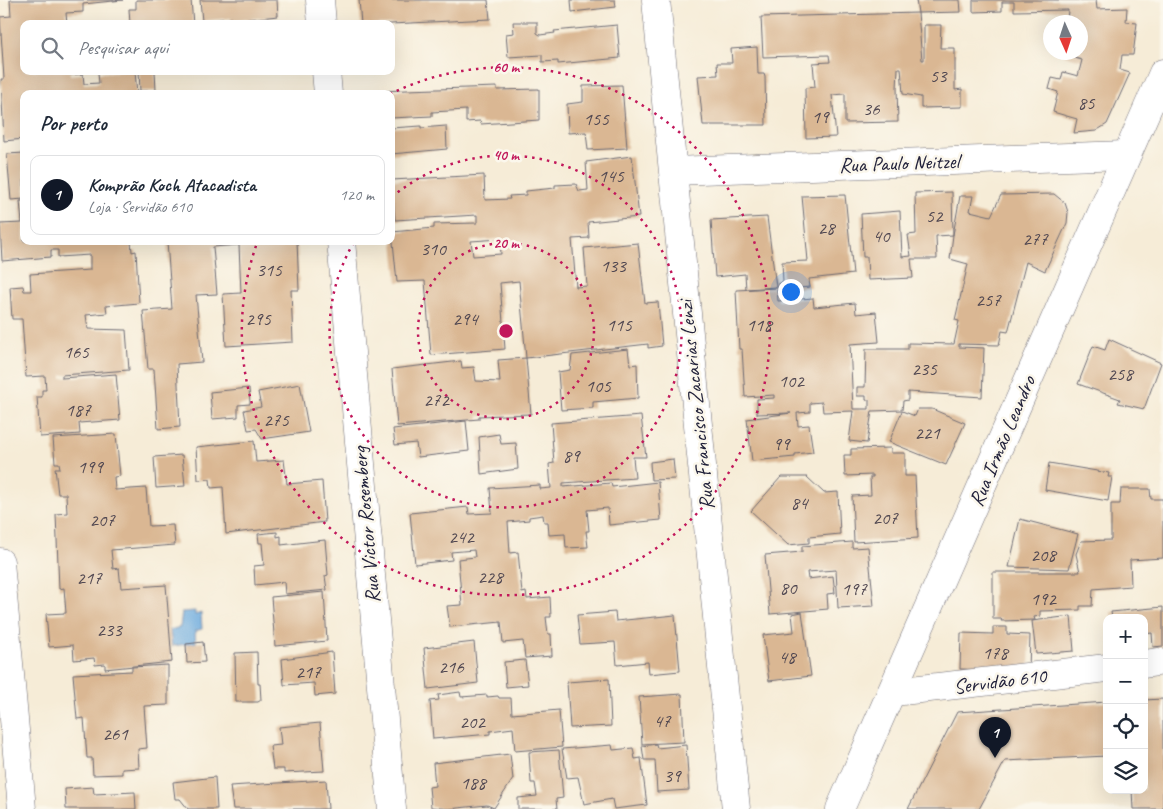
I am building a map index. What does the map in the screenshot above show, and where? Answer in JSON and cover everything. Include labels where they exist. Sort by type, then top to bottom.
[{"type":"street","points":[[320,0],[322,20]]},
{"type":"street","name":"Rua Francisco Zacarias Lenzi","points":[[656,0],[736,809]]},
{"type":"street","name":"Rua Irmão Leandro","points":[[840,809],[893,692],[1163,73]]},
{"type":"street","points":[[326,75],[328,90]]},
{"type":"street","name":"Rua Paulo Neitzel","points":[[672,171],[1126,156]]},
{"type":"street","name":"Rua Victor Rosemberg","points":[[341,245],[392,809]]},
{"type":"street","points":[[0,562],[3,627],[22,809]]},
{"type":"street","name":"Servidão 610","points":[[893,692],[1103,668]]},
{"type":"water","points":[[195,611],[195,615],[201,613],[202,629],[195,631],[196,643],[172,646],[170,630],[180,627],[182,612]]},
{"type":"building","points":[[10,0],[123,0],[83,4],[83,12],[66,13],[67,20],[20,20],[20,75],[83,75],[84,84],[99,83],[98,75],[135,75],[137,90],[20,90],[20,139],[4,141],[1,79],[4,79],[0,17],[11,16]]},
{"type":"building","points":[[136,0],[191,0],[193,20],[130,20],[129,9],[136,9]]},
{"type":"building","points":[[200,0],[277,0],[278,16],[240,20],[231,20],[231,18],[202,20]]},
{"type":"building","points":[[359,0],[488,0],[490,19],[395,24],[395,20],[361,20]]},
{"type":"building","points":[[571,0],[615,0],[616,7],[572,12]]},
{"type":"building","points":[[916,0],[960,0],[961,12],[918,13]]},
{"type":"building","points":[[973,0],[1096,0],[1097,9],[1127,8],[1126,22],[1137,23],[1133,55],[1122,55],[1120,70],[1130,73],[1107,124],[1096,131],[1074,133],[1077,119],[1053,112],[1058,92],[1049,89],[1052,78],[1061,80],[1063,72],[1078,76],[1082,60],[1088,60],[1088,15],[1068,15],[1068,10],[1014,11],[1014,2],[1002,2],[1002,11],[973,12]]},
{"type":"building","points":[[918,13],[922,60],[924,60],[924,25],[941,25],[940,48],[955,48],[955,90],[962,89],[962,107],[921,108],[921,97],[903,94],[901,68],[898,68],[898,122],[845,123],[845,94],[832,95],[836,137],[806,138],[805,88],[815,87],[813,63],[830,62],[829,55],[763,57],[761,17]]},
{"type":"building","points":[[513,22],[537,22],[537,33],[540,35],[555,33],[554,31],[617,25],[620,58],[558,64],[558,61],[542,62],[542,55],[508,57],[506,34],[514,33]]},
{"type":"building","points":[[757,47],[758,74],[764,74],[765,77],[766,125],[703,125],[698,76],[718,75],[717,63],[732,63],[731,49]]},
{"type":"building","points":[[139,75],[155,75],[156,90],[140,90]]},
{"type":"building","points":[[622,85],[627,148],[588,150],[586,132],[568,133],[567,104],[583,102],[583,86]]},
{"type":"building","points":[[497,87],[497,90],[539,89],[539,120],[481,124],[480,121],[466,122],[466,110],[432,112],[432,116],[395,118],[395,90]]},
{"type":"building","points":[[446,126],[447,149],[395,154],[395,128]]},
{"type":"building","points":[[20,153],[20,199],[11,200],[7,154]]},
{"type":"building","points":[[632,156],[639,217],[588,222],[589,238],[572,239],[576,287],[587,286],[584,248],[638,243],[645,303],[658,302],[662,346],[648,348],[648,344],[526,358],[519,281],[500,283],[505,349],[431,355],[425,281],[397,282],[393,245],[395,245],[395,232],[434,228],[434,224],[477,223],[477,215],[395,220],[395,180],[484,175],[485,200],[510,199],[509,196],[526,195],[526,191],[555,188],[555,185],[576,184],[579,191],[588,190],[586,162]],"holes":[[[500,239],[501,254],[473,256],[471,241]]]},
{"type":"building","points":[[952,192],[953,235],[936,236],[937,259],[911,259],[913,278],[868,280],[867,257],[863,257],[861,214],[900,211],[902,257],[911,256],[908,235],[916,234],[915,193]]},
{"type":"building","points":[[1054,194],[1065,203],[1068,212],[1067,223],[1045,271],[1026,262],[1008,332],[1002,331],[999,345],[959,344],[959,347],[984,348],[982,397],[908,392],[908,400],[903,401],[902,410],[872,411],[867,443],[849,441],[853,411],[823,412],[822,402],[810,403],[810,412],[797,413],[798,426],[809,425],[813,452],[795,454],[795,457],[752,461],[747,419],[791,413],[757,414],[757,399],[774,398],[774,395],[745,397],[742,349],[739,349],[736,290],[777,288],[777,285],[783,281],[782,262],[808,261],[802,196],[845,195],[853,274],[809,279],[810,287],[777,290],[778,301],[813,298],[814,307],[855,303],[856,314],[876,312],[879,342],[850,344],[853,409],[869,409],[869,400],[866,400],[866,396],[857,396],[857,387],[865,387],[866,349],[908,349],[908,343],[954,344],[959,321],[955,320],[968,264],[950,259],[960,196],[973,196],[970,211],[991,216],[1001,195]]},
{"type":"building","points":[[767,217],[776,287],[746,289],[745,274],[715,277],[711,220]]},
{"type":"building","points":[[20,223],[20,245],[131,245],[132,252],[136,251],[139,303],[106,306],[107,313],[86,315],[88,329],[126,330],[129,370],[62,375],[62,378],[116,374],[120,420],[79,423],[80,434],[40,437],[37,397],[42,397],[42,390],[46,390],[45,376],[26,377],[22,319],[12,319],[10,287],[23,286],[24,291],[31,291],[30,274],[90,270],[90,255],[58,257],[58,250],[51,250],[51,257],[2,261],[0,224]]},
{"type":"building","points":[[167,245],[239,245],[213,247],[217,294],[196,295],[202,362],[177,364],[180,427],[158,429],[154,369],[148,369],[143,311],[172,309]]},
{"type":"building","points":[[239,245],[297,245],[299,290],[291,290],[293,342],[226,346],[223,294],[241,293]]},
{"type":"building","points":[[1109,339],[1161,363],[1144,409],[1118,403],[1120,399],[1078,384],[1093,346],[1105,350]]},
{"type":"building","points":[[628,349],[630,365],[637,364],[638,398],[593,402],[593,408],[561,410],[558,372],[570,370],[572,355]]},
{"type":"building","points":[[526,358],[531,414],[479,416],[479,419],[397,426],[392,369],[461,361],[462,368],[474,367],[476,381],[500,382],[498,360]]},
{"type":"building","points":[[300,384],[309,432],[262,439],[256,429],[248,430],[244,410],[261,407],[258,392]]},
{"type":"building","points":[[249,388],[250,404],[238,405],[238,417],[212,419],[210,392]]},
{"type":"building","points":[[918,409],[932,409],[965,423],[946,465],[889,442],[902,411],[915,416]]},
{"type":"building","points":[[641,416],[646,457],[633,457],[635,478],[563,483],[563,487],[611,483],[612,487],[658,482],[661,520],[609,525],[608,508],[587,510],[589,531],[586,531],[588,547],[566,548],[565,534],[549,535],[548,522],[544,522],[543,515],[529,517],[529,520],[508,522],[510,553],[518,552],[522,593],[526,592],[527,599],[550,597],[551,617],[546,617],[548,634],[551,634],[552,656],[525,658],[523,641],[503,643],[501,622],[450,627],[447,606],[462,605],[458,559],[475,557],[474,550],[451,552],[452,560],[415,564],[410,513],[468,507],[469,514],[492,513],[490,488],[540,485],[540,489],[551,488],[549,464],[554,463],[551,423]]},
{"type":"building","points":[[466,421],[469,451],[418,457],[416,443],[395,445],[393,429]]},
{"type":"building","points":[[116,434],[120,476],[114,477],[115,490],[146,488],[149,526],[173,525],[175,545],[111,550],[113,569],[119,568],[121,588],[166,585],[172,662],[105,669],[105,664],[95,665],[94,658],[74,660],[73,645],[49,647],[46,614],[66,613],[64,588],[59,589],[56,514],[67,513],[66,494],[58,494],[55,468],[60,468],[59,463],[55,463],[53,438]]},
{"type":"building","points":[[499,434],[501,444],[516,443],[518,469],[481,474],[479,437]]},
{"type":"building","points":[[254,441],[256,462],[284,460],[287,484],[322,481],[325,522],[226,534],[223,487],[211,488],[210,479],[198,480],[196,447]]},
{"type":"building","points":[[891,448],[891,453],[905,453],[905,476],[915,476],[918,538],[854,542],[852,496],[871,495],[870,477],[873,477],[873,475],[845,476],[844,455],[851,455],[851,449]]},
{"type":"building","points":[[182,455],[185,486],[156,488],[154,457]]},
{"type":"building","points":[[673,459],[675,479],[651,480],[650,462]]},
{"type":"building","points":[[1049,463],[1109,473],[1108,477],[1112,477],[1108,501],[1045,490]]},
{"type":"building","points":[[781,477],[807,477],[824,493],[838,492],[840,534],[809,537],[809,543],[788,545],[751,511]]},
{"type":"building","points":[[1121,489],[1150,489],[1151,499],[1163,499],[1163,558],[1130,560],[1131,586],[1093,589],[1092,606],[1080,606],[1080,610],[1040,611],[1040,616],[1034,617],[1035,620],[1001,621],[1002,619],[993,619],[993,572],[1080,572],[1076,554],[1081,541],[1111,540],[1111,504],[1120,504]]},
{"type":"building","points":[[1020,519],[1078,534],[1069,569],[1009,567]]},
{"type":"building","points":[[277,532],[277,537],[281,536],[281,545],[325,540],[328,575],[325,576],[327,590],[285,594],[284,582],[255,585],[254,566],[264,565],[262,543],[259,543],[258,534]]},
{"type":"building","points":[[852,542],[852,548],[868,547],[874,606],[838,608],[836,570],[807,572],[808,579],[833,576],[835,593],[827,594],[828,609],[770,614],[765,555],[802,552],[802,546]]},
{"type":"building","points":[[324,592],[327,641],[275,646],[271,597]]},
{"type":"building","points":[[1163,607],[1163,646],[1153,647],[1152,633],[1148,634],[1148,614],[1111,614],[1111,612]]},
{"type":"building","points":[[615,612],[616,621],[675,615],[680,671],[649,674],[648,662],[617,665],[615,642],[580,644],[577,615]]},
{"type":"building","points":[[802,612],[811,676],[769,681],[763,635],[794,632],[792,614]]},
{"type":"building","points":[[1071,616],[1074,651],[1036,654],[1032,621]]},
{"type":"building","points":[[993,627],[1007,627],[1007,634],[1030,635],[1029,671],[960,669],[961,633],[993,634]]},
{"type":"building","points":[[203,642],[205,662],[187,663],[186,644]]},
{"type":"building","points":[[474,642],[478,683],[428,689],[424,648]]},
{"type":"building","points":[[257,652],[258,684],[260,684],[261,700],[258,702],[236,702],[235,653]]},
{"type":"building","points":[[332,652],[335,694],[315,696],[314,683],[284,685],[282,659]]},
{"type":"building","points":[[525,660],[528,685],[506,687],[504,662]]},
{"type":"building","points":[[168,665],[168,705],[144,706],[147,748],[138,749],[139,768],[122,769],[122,774],[93,775],[92,758],[87,758],[84,718],[77,719],[73,674],[132,671],[132,667]]},
{"type":"building","points":[[609,679],[611,726],[570,728],[567,682]]},
{"type":"building","points":[[460,692],[461,697],[487,695],[487,697],[511,698],[512,714],[559,710],[562,747],[515,751],[513,728],[490,731],[490,734],[433,739],[430,701],[439,700],[438,695]]},
{"type":"building","points":[[682,694],[684,742],[642,744],[639,697]]},
{"type":"building","points":[[1163,699],[1163,809],[1133,809],[1132,794],[1148,794],[1148,700]]},
{"type":"building","points":[[1103,702],[1103,756],[1005,761],[979,809],[908,809],[957,712]]},
{"type":"building","points":[[320,723],[324,771],[284,773],[284,769],[273,769],[270,746],[281,745],[279,727]]},
{"type":"building","points":[[656,744],[657,748],[686,745],[689,790],[657,792],[655,760],[644,760],[642,746]]},
{"type":"building","points":[[612,745],[613,750],[633,748],[635,759],[641,758],[647,805],[614,809],[612,799],[584,804],[578,777],[567,778],[562,749]]},
{"type":"building","points":[[559,750],[563,798],[556,799],[557,809],[518,809],[518,798],[537,796],[535,783],[531,783],[529,752]]},
{"type":"building","points":[[510,754],[513,779],[494,808],[487,805],[448,809],[431,807],[429,787],[435,786],[433,763]]},
{"type":"building","points":[[215,777],[217,809],[188,809],[180,799],[175,799],[173,782]]},
{"type":"building","points":[[326,780],[328,809],[233,809],[230,786]]},
{"type":"building","points":[[93,787],[94,794],[135,792],[136,809],[66,809],[65,789]]},
{"type":"place","name":"Komprão Koch Atacadista","points":[[995,758]]}]
